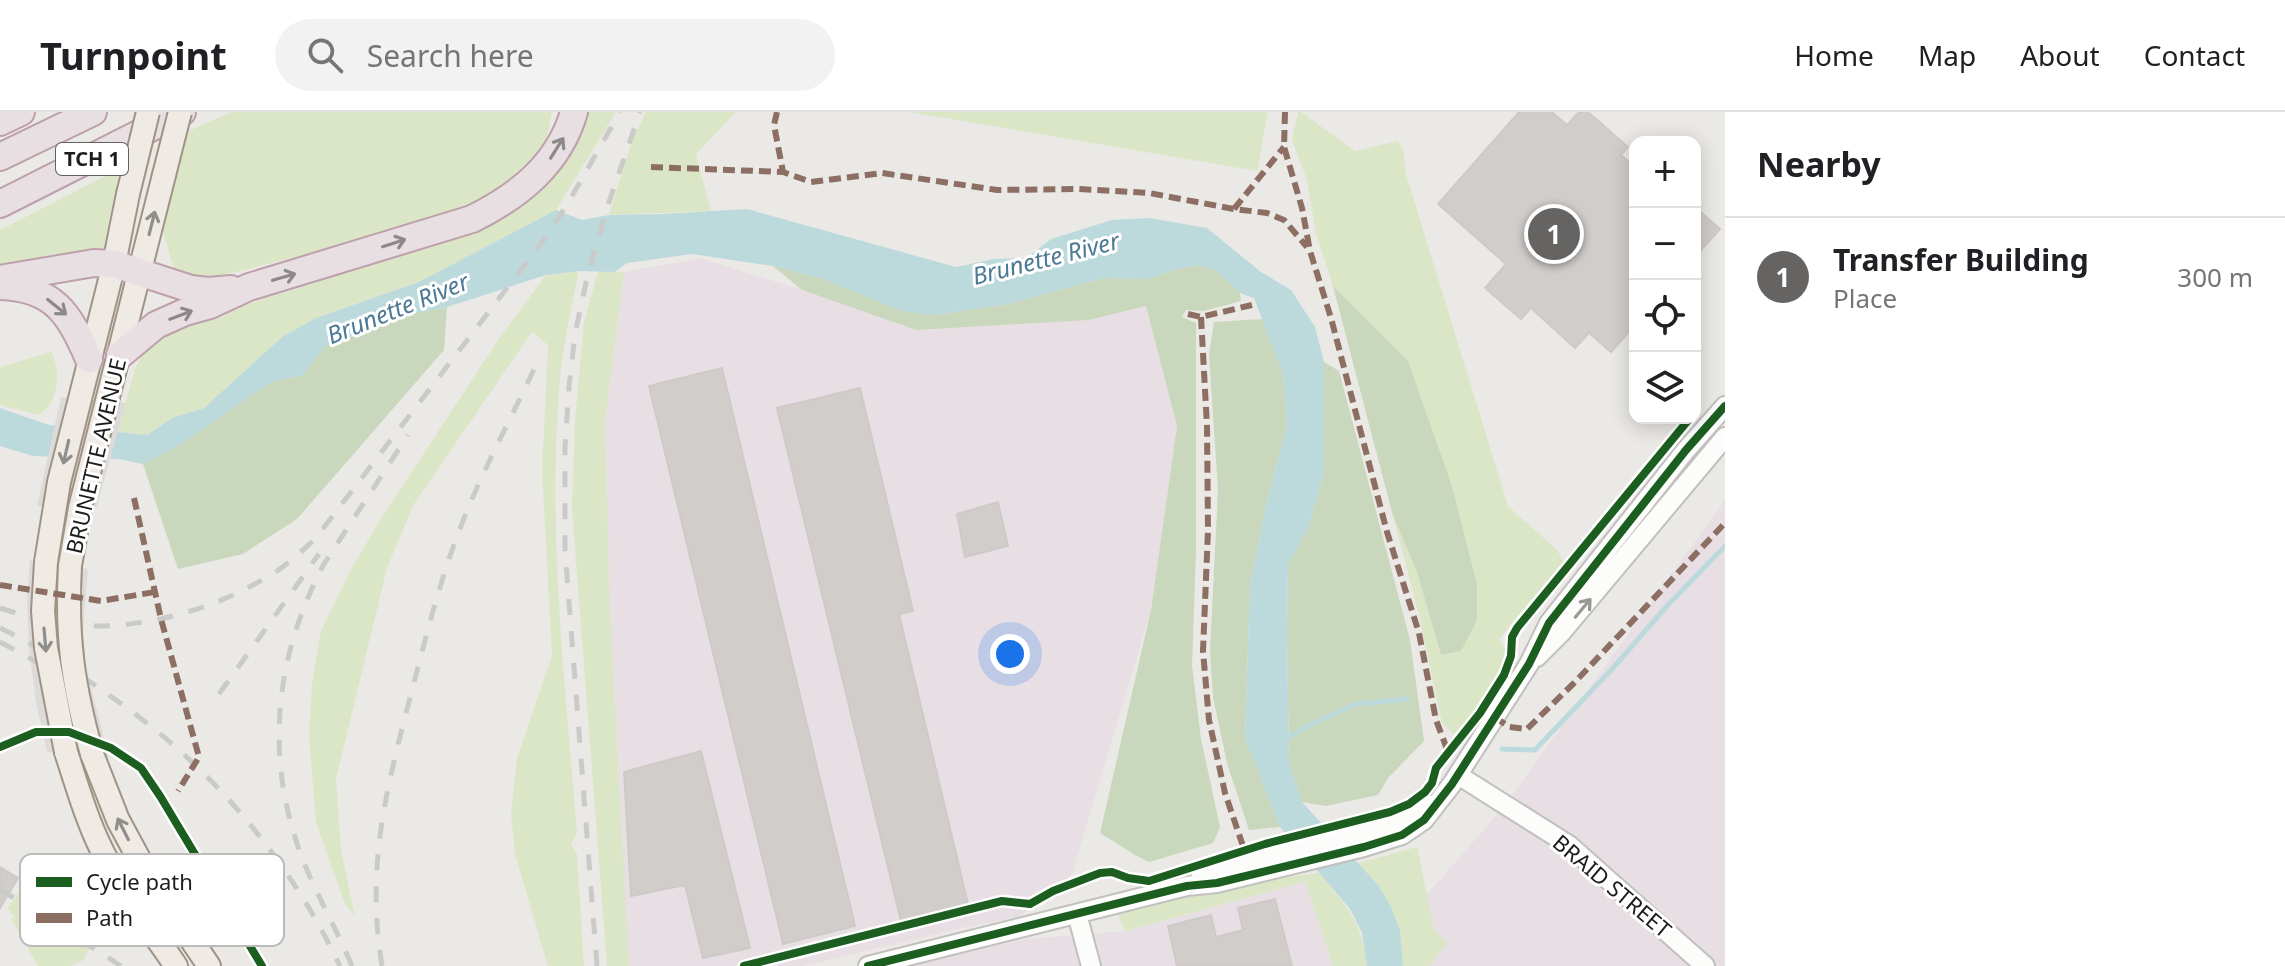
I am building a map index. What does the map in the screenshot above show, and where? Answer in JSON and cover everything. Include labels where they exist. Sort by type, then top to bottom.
[{"type":"highway","points":[[0,122],[21,112]]},
{"type":"highway","name":"TCH 1","points":[[0,157],[93,112]]},
{"type":"highway","name":"TCH 1","points":[[0,204],[181,112]]},
{"type":"highway","points":[[120,355],[156,325],[185,312],[210,305],[249,287],[472,219],[503,203],[533,180],[553,155],[569,128],[574,112]]},
{"type":"highway","points":[[0,279],[89,264],[114,264],[191,289],[208,291],[249,287]]},
{"type":"highway","points":[[0,286],[20,287],[53,301],[76,328],[89,359]]},
{"type":"main road","name":"BRUNETTE AVENUE","points":[[104,854],[66,752],[46,648],[43,611],[54,507],[148,112]]},
{"type":"main road","name":"BRUNETTE AVENUE","points":[[136,854],[118,820],[92,754],[80,710],[68,634],[70,566],[80,508],[181,112]]},
{"type":"main road","name":"BRUNETTE AVENUE","points":[[162,946],[176,966]]},
{"type":"main road","name":"BRUNETTE AVENUE","points":[[196,946],[209,966]]},
{"type":"street","points":[[1187,886],[1215,872],[1281,849],[1402,835],[1424,820],[1458,775],[1529,664],[1549,623],[1686,450],[1725,406]]},
{"type":"street","points":[[1529,664],[1561,633],[1725,437]]},
{"type":"street","name":"BRAID STREET","points":[[1458,775],[1569,845],[1705,966]]},
{"type":"street","points":[[868,966],[1187,886],[1217,883],[1302,862],[1360,839]]},
{"type":"street","points":[[1077,914],[1091,966]]},
{"type":"shaded area","points":[[700,258],[916,330],[1089,320],[1146,306],[1177,426],[1151,610],[1072,874],[1019,917],[804,966],[618,966],[605,422],[624,272]]},
{"type":"shaded area","points":[[1725,500],[1725,966],[1407,966],[1415,908],[1502,809]]},
{"type":"shaded area","points":[[1306,882],[1333,966],[908,966],[1024,939],[1125,931]]},
{"type":"green space","points":[[231,112],[552,112],[545,147],[526,172],[482,202],[416,226],[240,271],[206,278],[175,273],[163,231],[176,171],[189,131]]},
{"type":"green space","points":[[585,112],[616,112],[556,210],[419,282],[316,318],[282,337],[204,408],[172,418],[147,435],[118,432],[135,368],[144,350],[154,340],[252,303],[448,239],[516,208],[540,189]]},
{"type":"green space","points":[[646,112],[736,112],[696,154],[711,211],[609,215],[632,141]]},
{"type":"green space","points":[[910,112],[1268,112],[1257,171]]},
{"type":"green space","points":[[1298,112],[1355,151],[1398,141],[1508,506],[1557,550],[1564,562],[1499,639],[1505,651],[1501,672],[1488,696],[1456,736],[1442,723],[1419,615],[1393,516],[1417,572],[1441,655],[1460,651],[1477,584],[1452,486],[1408,361],[1333,286],[1316,234],[1307,180],[1292,140]]},
{"type":"green space","points":[[119,169],[103,250],[94,251],[90,257],[52,254],[0,268],[0,230]]},
{"type":"green space","points":[[1197,265],[1216,270],[1240,293],[1241,301],[1204,311],[1186,310],[1182,317],[1196,323],[1196,552],[1192,665],[1201,739],[1220,827],[1213,843],[1149,862],[1100,833],[1151,610],[1177,426],[1146,306],[1089,320],[916,330],[802,290],[773,266],[934,315],[1008,304],[1104,278],[1148,279]]},
{"type":"green space","points":[[579,271],[561,365],[555,493],[559,606],[577,833],[571,845],[577,854],[584,966],[548,966],[515,854],[511,815],[517,758],[552,656],[542,470],[548,345],[532,332],[414,504],[387,568],[336,779],[341,850],[355,917],[344,902],[316,822],[309,736],[312,684],[321,631],[349,573],[500,337],[546,275]]},
{"type":"green space","points":[[598,271],[624,272],[605,422],[610,610],[629,966],[607,966],[572,509],[575,419],[584,323]]},
{"type":"green space","points":[[1333,286],[1408,361],[1452,486],[1477,584],[1477,620],[1461,651],[1441,655],[1417,572],[1393,516]]},
{"type":"green space","points":[[447,307],[444,350],[297,519],[243,554],[178,569],[143,464],[178,446],[271,382],[303,375],[324,347],[403,316]]},
{"type":"green space","points":[[1263,319],[1283,374],[1287,425],[1265,509],[1250,585],[1245,738],[1280,827],[1249,830],[1227,763],[1213,697],[1210,652],[1218,490],[1209,355],[1214,322]]},
{"type":"green space","points":[[51,352],[57,379],[55,394],[48,407],[38,415],[0,405],[0,367]]},
{"type":"green space","points":[[1324,362],[1339,371],[1410,640],[1424,741],[1388,778],[1378,795],[1326,806],[1302,802],[1289,763],[1287,632],[1288,565],[1308,528],[1324,473]]},
{"type":"green space","points":[[1417,847],[1434,929],[1448,943],[1429,966],[1403,966],[1400,930],[1379,886],[1358,863]]},
{"type":"green space","points":[[1319,873],[1352,915],[1365,950],[1367,966],[1333,966],[1305,882],[1125,931],[1118,915],[1247,882]]},
{"type":"green space","points":[[20,890],[20,935],[11,919],[15,918],[8,909]]},
{"type":"green space","points":[[27,946],[95,946],[88,950],[84,960],[70,966],[38,966]]},
{"type":"water","name":"Brunette River","points":[[747,209],[956,267],[994,259],[1027,258],[1051,239],[1112,220],[1149,218],[1207,228],[1261,272],[1291,290],[1315,327],[1324,362],[1324,473],[1308,528],[1288,565],[1289,763],[1302,802],[1379,886],[1391,907],[1400,930],[1403,966],[1367,966],[1362,933],[1350,909],[1280,827],[1245,738],[1250,585],[1265,509],[1287,425],[1283,374],[1254,298],[1240,293],[1216,270],[1197,265],[1148,279],[1104,278],[1008,304],[934,315],[902,311],[820,278],[773,266],[692,254],[627,263],[614,272],[579,271],[546,275],[447,307],[403,316],[324,347],[303,375],[271,382],[178,446],[143,464],[118,459],[33,456],[0,446],[0,408],[49,425],[147,435],[172,418],[204,408],[282,337],[316,318],[419,282],[556,210],[582,220],[609,215]]},
{"type":"pier","points":[[61,397],[126,403],[96,509],[37,506]]},
{"type":"pier","points":[[30,560],[88,569],[83,628],[86,668],[109,758],[47,752],[29,649],[27,600]]},
{"type":"building","points":[[1519,112],[1552,112],[1567,125],[1579,112],[1588,112],[1628,147],[1621,155],[1629,162],[1629,332],[1611,352],[1589,333],[1575,348],[1531,308],[1521,319],[1485,288],[1506,264],[1438,204]]},
{"type":"building","points":[[1701,212],[1720,229],[1701,250]]},
{"type":"building","points":[[722,368],[855,926],[783,944],[649,386]]},
{"type":"building","points":[[860,388],[913,611],[899,614],[968,904],[901,921],[777,408]]},
{"type":"building","points":[[998,502],[1008,546],[965,557],[957,514]]},
{"type":"building","points":[[701,751],[750,948],[703,958],[685,885],[631,896],[624,772]]},
{"type":"building","points":[[0,867],[18,878],[0,908]]},
{"type":"building","points":[[1275,899],[1292,966],[1177,966],[1168,926],[1211,915],[1216,937],[1243,930],[1238,908]]},
{"type":"waterway","points":[[1502,749],[1535,750],[1725,546]]},
{"type":"waterway","points":[[1285,740],[1307,726],[1356,704],[1407,699]]},
{"type":"railway","points":[[0,608],[67,624],[139,623],[211,604],[287,564],[315,539],[543,241],[620,112]]},
{"type":"railway","points":[[597,966],[565,550],[565,447],[575,334],[588,273],[640,112]]},
{"type":"railway","points":[[382,966],[376,900],[377,869],[384,808],[406,713],[452,549],[487,465],[536,365]]},
{"type":"railway","points":[[352,966],[303,860],[291,822],[279,747],[280,710],[294,636],[307,600],[324,564],[408,435]]},
{"type":"railway","points":[[219,694],[319,554]]},
{"type":"railway","points":[[0,628],[63,664],[148,724],[216,786],[272,854]]},
{"type":"railway","points":[[0,642],[53,671]]},
{"type":"railway","points":[[284,871],[311,911],[340,966]]},
{"type":"railway","points":[[0,889],[20,902]]},
{"type":"railway","points":[[90,946],[121,966]]},
{"type":"marked path","points":[[777,112],[774,125],[783,172]]},
{"type":"marked path","points":[[1285,112],[1284,147],[1302,208],[1310,251],[1331,318],[1387,532],[1419,633],[1436,720],[1450,757]]},
{"type":"marked path","points":[[1234,209],[1284,147]]},
{"type":"marked path","points":[[651,167],[783,172],[811,182],[882,173],[997,190],[1078,189],[1149,193],[1267,213],[1284,220],[1307,247]]},
{"type":"marked path","points":[[1188,314],[1201,317],[1252,305]]},
{"type":"marked path","points":[[1201,317],[1207,426],[1208,530],[1203,651],[1209,720],[1225,793],[1246,855]]},
{"type":"marked path","points":[[134,498],[161,619],[199,757],[178,791]]},
{"type":"marked path","points":[[1495,717],[1509,727],[1527,729],[1725,523]]},
{"type":"marked path","points":[[0,585],[101,601],[155,592]]},
{"type":"cycle path","points":[[868,966],[1187,886],[1217,883],[1364,847],[1402,835],[1424,820],[1452,784],[1529,664],[1549,623],[1686,450],[1725,406]]},
{"type":"cycle path","points":[[744,966],[1002,901],[1030,904],[1053,891],[1100,873],[1112,872],[1149,881],[1265,844],[1390,812],[1409,804],[1432,783],[1436,768],[1480,713],[1504,675],[1511,656],[1512,637],[1517,628],[1685,424]]},
{"type":"cycle path","points":[[0,747],[36,732],[69,732],[111,748],[141,768],[195,854]]},
{"type":"cycle path","points":[[250,946],[262,966]]},
{"type":"place","name":"Transfer Building","points":[[1554,234]]}]
